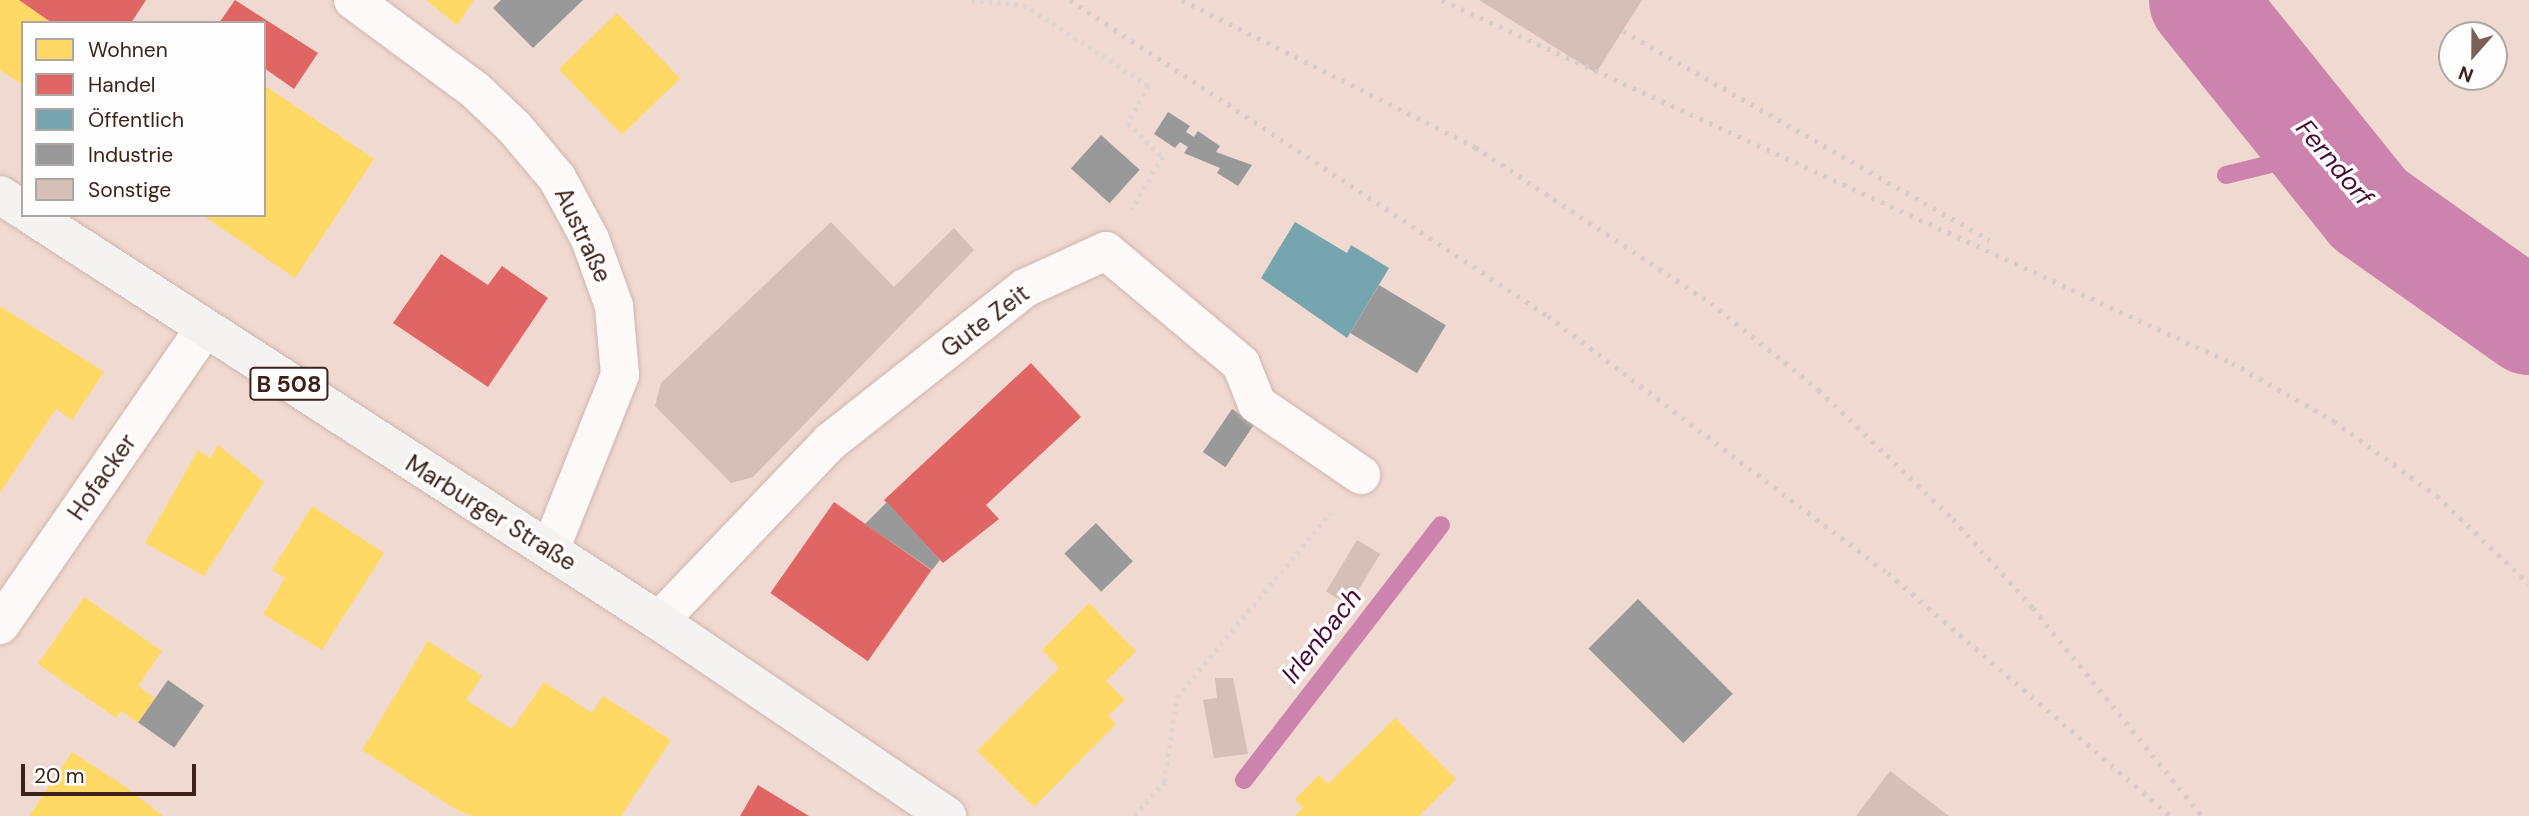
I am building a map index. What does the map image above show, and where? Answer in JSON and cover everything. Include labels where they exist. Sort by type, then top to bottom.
[{"type":"main road","points":[[0,195],[21,209]]},
{"type":"main road","name":"Marburger Straße","points":[[34,217],[659,621],[947,816]]},
{"type":"street","name":"Austraße","points":[[353,0],[475,90],[523,138],[564,190],[614,306],[620,375],[550,550]]},
{"type":"street","points":[[1106,251],[1241,363],[1257,404],[1362,475]]},
{"type":"street","name":"Gute Zeit","points":[[659,621],[830,442],[1025,288],[1106,251]]},
{"type":"street","name":"Hofacker","points":[[0,625],[204,329]]},
{"type":"path","points":[[972,0],[1024,5],[1149,86],[1128,123],[1163,157],[1106,251]]},
{"type":"path","points":[[1135,816],[1164,782],[1177,697],[1362,475]]},
{"type":"building: Wohnen","points":[[0,0],[19,0],[49,21],[21,21],[21,84],[0,70]]},
{"type":"building: Wohnen","points":[[426,0],[474,0],[457,25]]},
{"type":"building: Wohnen","points":[[617,13],[680,78],[622,135],[559,69]]},
{"type":"building: Wohnen","points":[[266,86],[374,159],[295,278],[205,217],[266,217]]},
{"type":"building: Wohnen","points":[[0,306],[104,372],[72,420],[56,409],[0,493]]},
{"type":"building: Wohnen","points":[[218,445],[264,482],[204,576],[145,543],[198,450],[210,458]]},
{"type":"building: Wohnen","points":[[312,506],[384,553],[322,650],[263,614],[285,578],[272,570]]},
{"type":"building: Wohnen","points":[[84,597],[162,651],[138,686],[155,698],[138,723],[121,711],[116,718],[38,664]]},
{"type":"building: Wohnen","points":[[1089,603],[1136,651],[1106,681],[1125,700],[1108,716],[1116,724],[1034,807],[977,751],[1059,668],[1042,650]]},
{"type":"building: Wohnen","points":[[428,641],[482,676],[466,700],[512,729],[544,682],[592,713],[603,696],[671,740],[621,816],[472,816],[457,810],[362,750]]},
{"type":"building: Wohnen","points":[[1395,718],[1456,779],[1419,816],[1294,816],[1303,808],[1295,799],[1319,775],[1328,784]]},
{"type":"building: Wohnen","points":[[72,752],[123,785],[163,816],[29,816]]},
{"type":"building: Handel","points":[[19,0],[146,0],[132,21],[49,21]]},
{"type":"building: Handel","points":[[235,0],[318,53],[294,89],[266,69],[266,21],[220,21]]},
{"type":"building: Handel","points":[[441,254],[488,285],[502,266],[548,298],[488,387],[393,323]]},
{"type":"building: Handel","points":[[1031,363],[1081,417],[986,505],[999,519],[943,563],[884,500]]},
{"type":"building: Handel","points":[[834,502],[931,570],[868,661],[770,593]]},
{"type":"building: Handel","points":[[758,785],[809,816],[740,816]]},
{"type":"building: Öffentlich","points":[[1295,222],[1347,253],[1351,245],[1389,268],[1347,338],[1261,278]]},
{"type":"building: Industrie","points":[[501,0],[583,0],[533,48],[493,8]]},
{"type":"building: Industrie","points":[[1168,112],[1190,126],[1186,132],[1194,137],[1198,131],[1220,146],[1216,152],[1252,165],[1238,186],[1217,173],[1220,168],[1184,153],[1188,147],[1180,142],[1175,148],[1154,134]]},
{"type":"building: Industrie","points":[[1101,135],[1140,170],[1110,203],[1071,168]]},
{"type":"building: Industrie","points":[[1379,285],[1446,325],[1417,373],[1350,333]]},
{"type":"building: Industrie","points":[[1232,409],[1254,424],[1225,467],[1203,452]]},
{"type":"building: Industrie","points":[[887,502],[940,560],[932,570],[865,524]]},
{"type":"building: Industrie","points":[[1096,523],[1133,561],[1101,592],[1064,554]]},
{"type":"building: Industrie","points":[[1638,599],[1733,694],[1683,743],[1589,648]]},
{"type":"building: Industrie","points":[[168,680],[204,705],[174,748],[138,723]]},
{"type":"building: Sonstige","points":[[1479,0],[1642,0],[1596,73]]},
{"type":"building: Sonstige","points":[[831,222],[894,287],[954,228],[974,250],[753,477],[731,483],[655,406],[661,383]]},
{"type":"building: Sonstige","points":[[1357,540],[1380,554],[1349,605],[1326,591]]},
{"type":"building: Sonstige","points":[[1215,678],[1233,678],[1248,754],[1214,758],[1203,700],[1217,698]]},
{"type":"building: Sonstige","points":[[1890,771],[1949,816],[1856,816]]},
{"type":"waterway","name":"Ferndorf","points":[[2201,0],[2369,209],[2529,322]]},
{"type":"waterway","name":"Irlenbach","points":[[2226,175],[2323,151]]},
{"type":"waterway","name":"Irlenbach","points":[[1244,780],[1441,525]]},
{"type":"railway","points":[[1070,0],[1548,316],[1888,573],[2171,816]]},
{"type":"railway","points":[[1182,0],[1475,147],[1711,303],[1819,390],[1953,519],[2033,608],[2202,816]]},
{"type":"railway","points":[[1442,0],[2232,363],[2334,421],[2437,496],[2529,584]]},
{"type":"railway","points":[[1623,31],[1990,240]]}]
